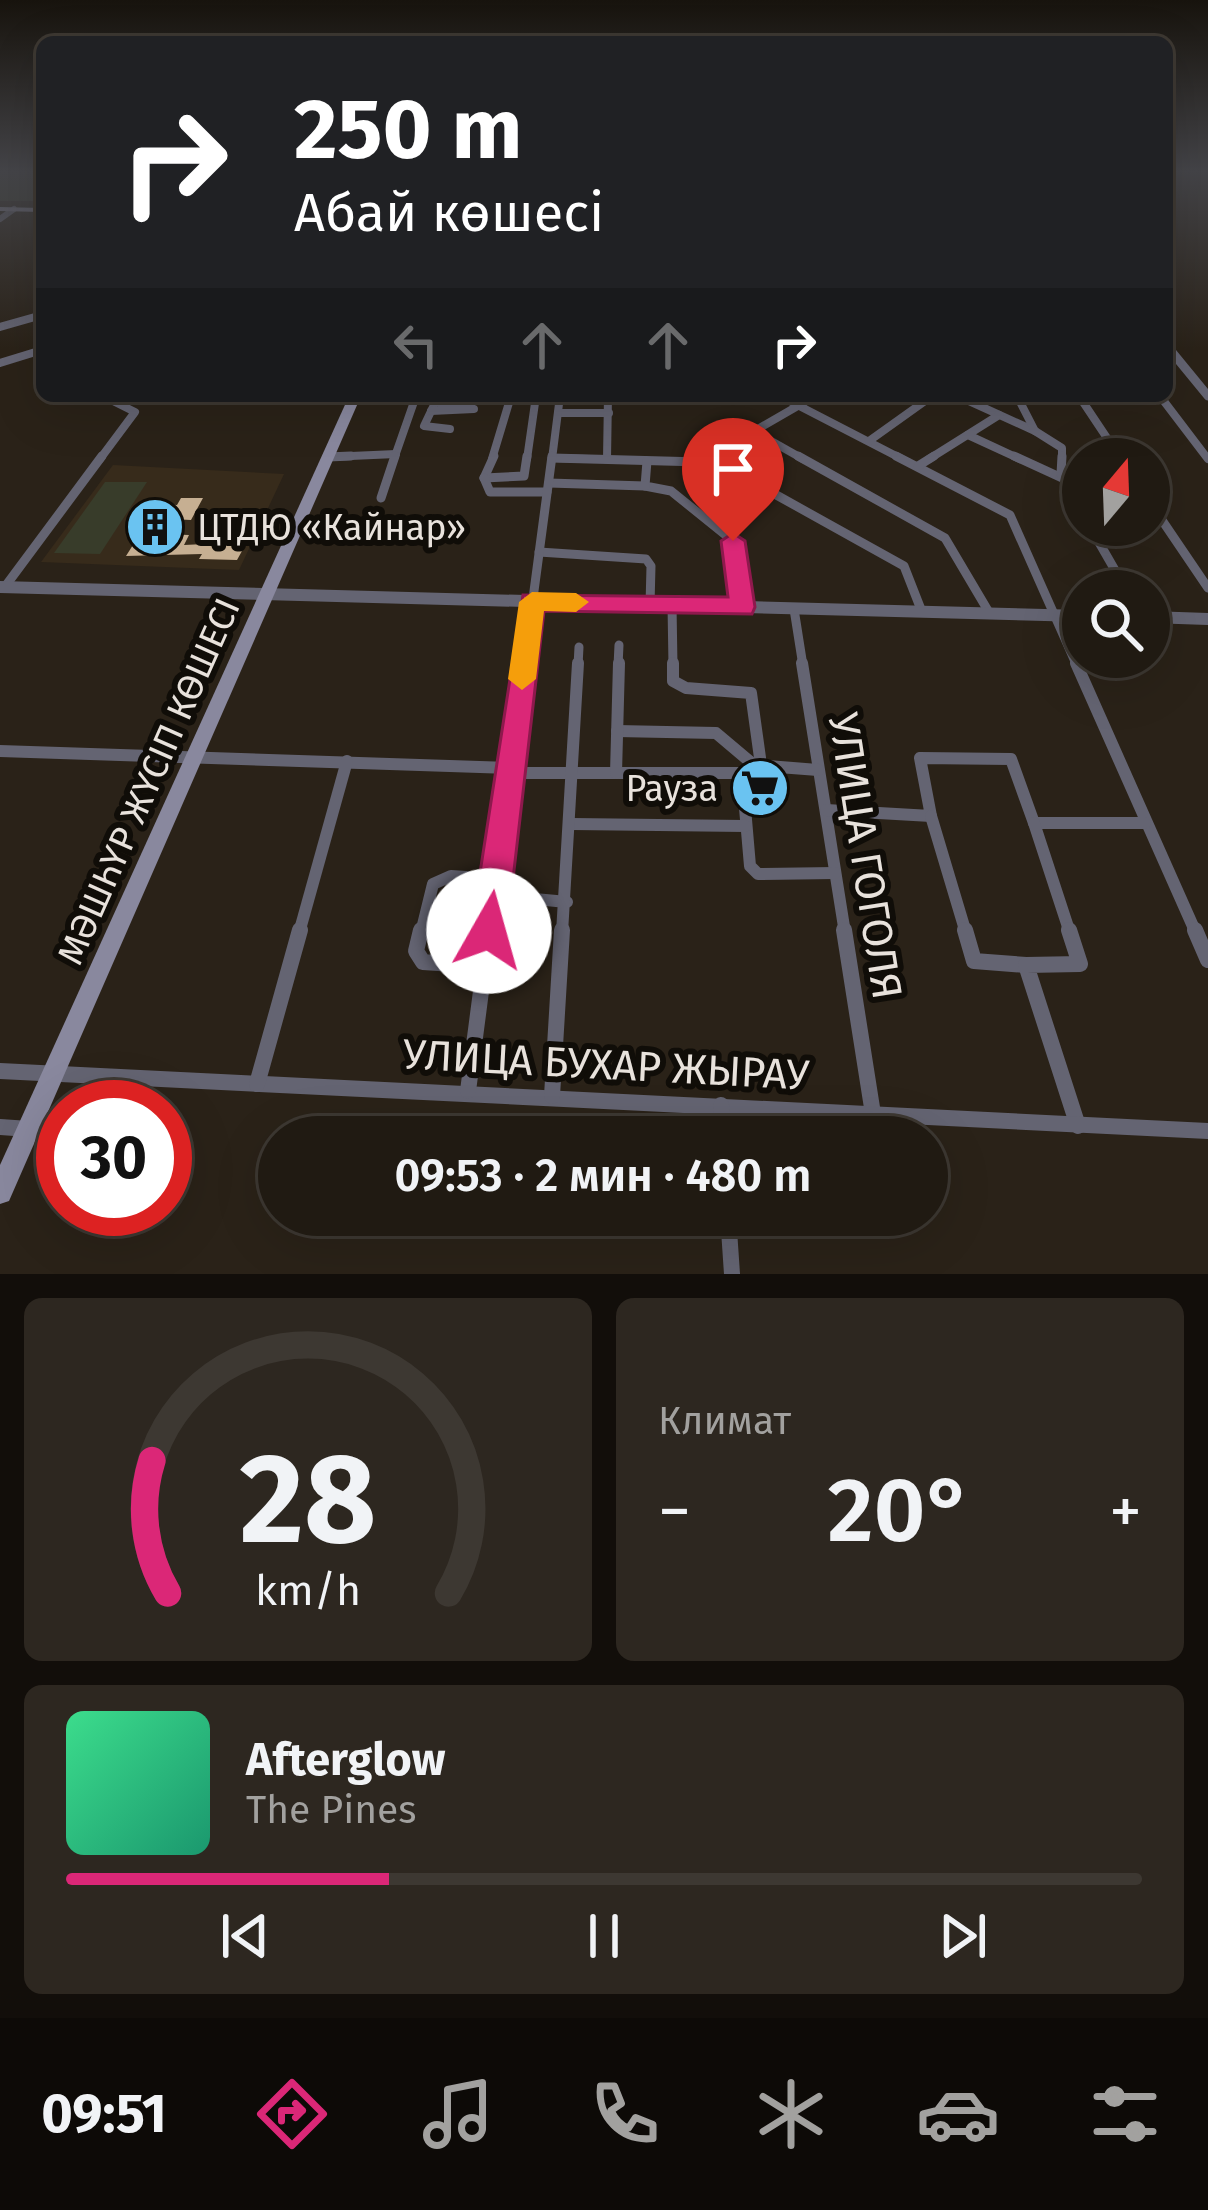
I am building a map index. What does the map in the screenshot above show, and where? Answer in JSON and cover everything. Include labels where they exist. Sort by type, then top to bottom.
[{"type":"main road","name":"МӘШҺҮР ЖҮСІП КӨШЕСІ","points":[[0,1192],[352,402]]},
{"type":"street","points":[[0,327],[36,316]]},
{"type":"street","points":[[0,363],[36,352]]},
{"type":"street","points":[[1173,353],[1208,396]]},
{"type":"street","points":[[1,589],[134,409],[117,402]]},
{"type":"street","points":[[381,498],[414,402]]},
{"type":"street","points":[[510,402],[484,478],[490,492],[548,487],[671,490],[733,541],[742,607]]},
{"type":"street","points":[[484,478],[520,479],[535,402]]},
{"type":"street","points":[[468,1091],[559,402]]},
{"type":"street","points":[[607,460],[608,402]]},
{"type":"street","points":[[791,402],[1010,515],[1208,960]]},
{"type":"street","points":[[701,462],[805,402]]},
{"type":"street","points":[[869,441],[924,402]]},
{"type":"street","points":[[971,402],[1062,448]]},
{"type":"street","points":[[1020,402],[1035,431]]},
{"type":"street","points":[[1082,402],[1107,438]]},
{"type":"street","points":[[1165,402],[1208,459]]},
{"type":"street","points":[[434,403],[424,426],[450,429]]},
{"type":"street","points":[[558,413],[609,413]]},
{"type":"street","points":[[919,466],[999,415]]},
{"type":"street","points":[[503,432],[531,433]]},
{"type":"street","points":[[755,432],[945,538],[991,614]]},
{"type":"street","points":[[968,435],[1062,478]]},
{"type":"street","points":[[328,457],[396,454]]},
{"type":"street","points":[[552,458],[701,462],[744,477],[904,566],[922,612]]},
{"type":"street","points":[[645,486],[647,461]]},
{"type":"street","points":[[1170,532],[1208,589]]},
{"type":"street","points":[[539,552],[646,559],[651,566],[650,604]]},
{"type":"street","points":[[1,589],[1062,615]]},
{"type":"street","points":[[672,605],[673,681],[686,688],[752,692],[752,768],[745,826],[750,866],[758,874],[835,873]]},
{"type":"street","name":"УЛИЦА ГОГОЛЯ","points":[[794,609],[873,1114]]},
{"type":"street","points":[[1170,618],[1208,619]]},
{"type":"street","points":[[616,773],[619,645]]},
{"type":"street","points":[[552,1096],[572,824],[569,773],[579,647]]},
{"type":"street","points":[[617,731],[716,733],[752,768]]},
{"type":"street","points":[[0,751],[347,761],[510,768],[524,773],[818,770]]},
{"type":"street","points":[[920,758],[1011,759],[1034,823],[1080,964],[974,961],[920,758]]},
{"type":"street","points":[[257,1084],[347,761]]},
{"type":"street","points":[[826,810],[932,816]]},
{"type":"street","points":[[1034,823],[1145,823]]},
{"type":"street","points":[[572,824],[745,826]]},
{"type":"street","points":[[484,966],[423,962],[416,950],[433,884],[451,876],[567,902]]},
{"type":"street","points":[[1026,965],[1078,1126]]},
{"type":"street","name":"УЛИЦА БУХАР ЖЫРАУ","points":[[0,1071],[1208,1131]]},
{"type":"street","points":[[721,1105],[722,1116]]},
{"type":"street","points":[[0,1127],[28,1129]]},
{"type":"street","points":[[729,1236],[732,1274]]},
{"type":"shaded area","points":[[113,465],[284,474],[239,570],[41,562]]},
{"type":"green space","points":[[105,482],[147,482],[100,554],[54,553]]},
{"type":"building","name":"ЦТДЮ «Кайнар»","points":[[181,498],[203,498],[191,520],[171,519],[162,534],[189,535],[184,545],[247,542],[237,560],[199,559],[202,554],[126,556],[159,504],[177,505]]},
{"type":"slow traffic","points":[[522,679],[532,602],[576,602]]},
{"type":"place","name":"ЦТДЮ «Кайнар»","points":[[155,527]]},
{"type":"place","name":"Рауза","points":[[760,788]]},
{"type":"route","points":[[489,931],[532,602],[742,607],[733,541]]}]
